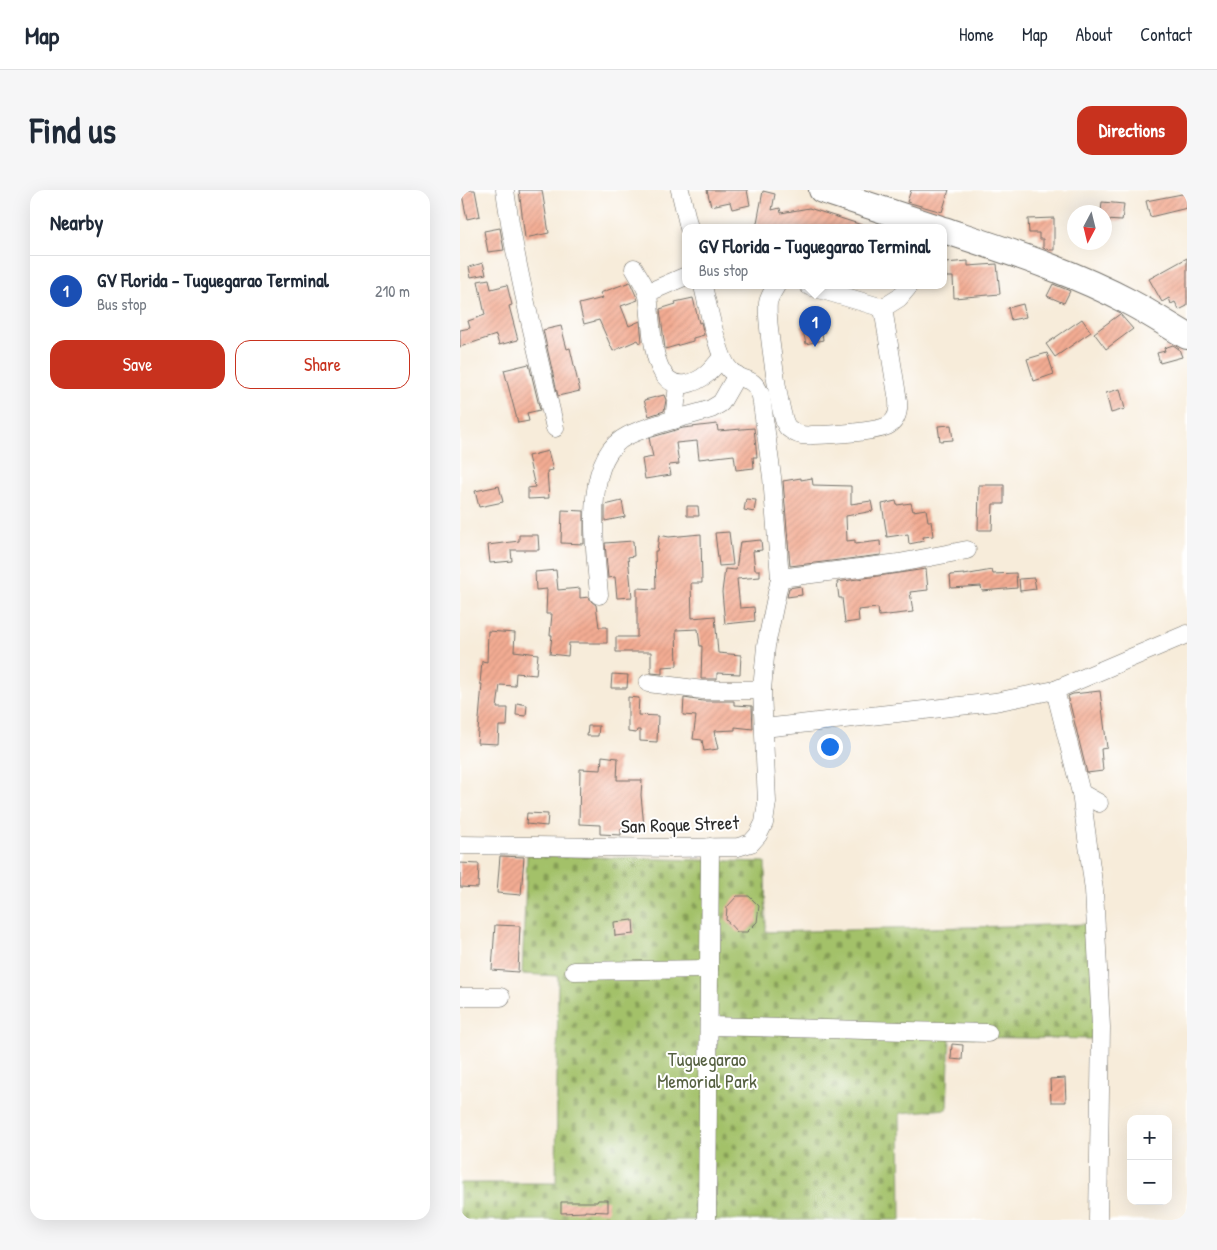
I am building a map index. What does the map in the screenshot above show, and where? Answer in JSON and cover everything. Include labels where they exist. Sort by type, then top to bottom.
[{"type":"highway","points":[[822,190],[925,224]]},
{"type":"highway","points":[[947,231],[1016,254],[1089,282],[1131,303],[1187,336]]},
{"type":"street","points":[[505,190],[524,294],[555,428]]},
{"type":"street","points":[[680,190],[688,224]]},
{"type":"street","points":[[634,268],[648,293],[653,339],[662,374],[670,382],[678,385],[702,378],[712,371],[722,356],[704,289]]},
{"type":"street","points":[[648,293],[682,278]]},
{"type":"street","points":[[774,289],[768,302],[768,318],[777,385],[786,424],[791,430],[799,434],[812,436],[877,429],[889,425],[895,419],[899,410],[883,308]]},
{"type":"street","points":[[819,289],[883,308],[899,298],[906,289]]},
{"type":"street","name":"San Roque Street","points":[[460,845],[738,847],[750,843],[758,835],[764,823],[767,802],[762,690],[766,646],[780,578],[772,477],[761,396],[751,380],[729,370],[722,356]]},
{"type":"street","points":[[599,595],[594,536],[594,507],[602,465],[611,450],[625,437],[711,409],[721,403],[737,375]]},
{"type":"street","points":[[674,420],[678,385]]},
{"type":"street","points":[[780,578],[899,563],[967,550]]},
{"type":"street","points":[[764,728],[995,702],[1055,690],[1187,634]]},
{"type":"street","points":[[648,683],[703,690],[762,690]]},
{"type":"street","points":[[1055,690],[1081,793],[1094,890],[1100,1027],[1098,1220]]},
{"type":"street","points":[[1081,793],[1099,803]]},
{"type":"street","points":[[707,1220],[710,847]]},
{"type":"street","points":[[574,971],[709,969]]},
{"type":"street","points":[[460,997],[501,997]]},
{"type":"street","points":[[709,1026],[988,1033]]},
{"type":"green space","name":"Tuguegarao Memorial Park","points":[[527,855],[765,862],[766,932],[1088,924],[1098,1039],[950,1037],[947,1109],[900,1113],[901,1220],[460,1220],[460,1183],[556,1183],[558,976],[522,974]]},
{"type":"building","points":[[461,190],[475,190],[480,216],[467,219]]},
{"type":"building","points":[[519,190],[542,190],[549,233],[525,238]]},
{"type":"building","points":[[707,190],[747,190],[750,205],[732,209],[730,202],[711,206]]},
{"type":"building","points":[[911,190],[949,190],[942,212],[907,202]]},
{"type":"building","points":[[763,191],[775,194],[772,210],[780,208],[781,213],[809,208],[859,224],[757,224]]},
{"type":"building","points":[[1187,193],[1187,208],[1150,217],[1146,201]]},
{"type":"building","points":[[1102,202],[1124,204],[1122,221],[1112,220],[1112,205],[1102,205]]},
{"type":"building","points":[[1054,218],[1054,250],[1049,250],[1043,248],[1043,239],[1039,239],[1039,233],[1029,233],[1028,219]]},
{"type":"building","points":[[500,228],[504,250],[488,252],[484,231]]},
{"type":"building","points":[[1187,258],[1187,306],[1179,310],[1175,302],[1171,304],[1169,298],[1162,302],[1149,279]]},
{"type":"building","points":[[968,261],[968,266],[997,264],[1000,294],[954,298],[953,277],[947,277],[947,263]]},
{"type":"building","points":[[483,263],[486,274],[471,277],[469,267]]},
{"type":"building","points":[[489,279],[491,289],[507,285],[512,305],[509,306],[518,340],[499,345],[496,335],[460,347],[460,330],[470,328],[468,321],[485,315],[478,281]]},
{"type":"building","points":[[630,282],[638,300],[621,306],[629,326],[640,321],[642,342],[640,343],[638,340],[613,351],[599,320],[584,324],[579,304],[603,298],[600,293]]},
{"type":"building","points":[[1053,284],[1070,291],[1064,303],[1047,296]]},
{"type":"building","points":[[693,298],[704,335],[693,338],[693,341],[665,349],[660,309],[676,304],[675,302]]},
{"type":"building","points":[[1023,304],[1026,317],[1011,320],[1008,308]]},
{"type":"building","points":[[1120,314],[1133,329],[1106,349],[1094,333]]},
{"type":"building","points":[[1082,319],[1091,332],[1055,357],[1046,344]]},
{"type":"building","points":[[823,321],[825,332],[822,333],[823,340],[806,344],[802,326]]},
{"type":"building","points":[[561,326],[567,349],[570,348],[580,391],[558,396],[543,330]]},
{"type":"building","points":[[1173,345],[1179,349],[1182,357],[1160,363],[1157,353],[1165,351],[1164,348]]},
{"type":"building","points":[[1047,353],[1054,374],[1034,381],[1027,359]]},
{"type":"building","points":[[529,364],[540,410],[527,413],[529,421],[518,423],[504,370]]},
{"type":"building","points":[[1120,389],[1125,409],[1111,413],[1106,393]]},
{"type":"building","points":[[664,395],[666,400],[664,411],[649,416],[644,400]]},
{"type":"building","points":[[717,424],[718,431],[754,428],[757,457],[753,457],[754,468],[736,470],[734,455],[699,459],[697,441],[676,443],[679,464],[669,465],[671,475],[645,479],[642,459],[653,457],[649,438],[683,428]]},
{"type":"building","points":[[951,425],[953,440],[940,441],[938,426]]},
{"type":"building","points":[[548,451],[553,470],[547,471],[549,498],[528,499],[528,488],[535,487],[528,456]]},
{"type":"building","points":[[801,478],[801,480],[812,478],[813,485],[851,486],[851,504],[871,501],[873,511],[846,516],[847,541],[855,540],[855,544],[880,541],[881,555],[790,566],[783,481]]},
{"type":"building","points":[[979,485],[1004,485],[1004,504],[993,504],[992,530],[978,530]]},
{"type":"building","points":[[499,486],[503,502],[479,507],[475,491]]},
{"type":"building","points":[[746,499],[756,500],[754,512],[744,510]]},
{"type":"building","points":[[622,501],[625,517],[605,521],[605,505]]},
{"type":"building","points":[[896,501],[897,505],[911,503],[913,511],[926,509],[928,521],[931,521],[933,536],[923,537],[924,541],[909,544],[908,534],[887,537],[882,504]]},
{"type":"building","points":[[687,506],[698,506],[699,516],[687,516]]},
{"type":"building","points":[[562,510],[584,511],[584,544],[561,543]]},
{"type":"building","points":[[729,532],[733,565],[719,566],[715,533]]},
{"type":"building","points":[[701,534],[702,583],[691,583],[692,618],[715,616],[718,653],[741,655],[740,674],[717,673],[717,679],[701,679],[702,646],[700,646],[698,629],[676,630],[677,666],[662,667],[662,674],[651,673],[651,652],[616,652],[616,637],[637,637],[637,588],[656,589],[655,551],[657,551],[659,535],[669,537]]},
{"type":"building","points":[[519,535],[538,535],[539,550],[511,550],[512,561],[490,563],[488,545],[519,541]]},
{"type":"building","points":[[761,540],[762,550],[753,551],[755,570],[760,570],[760,577],[737,579],[740,608],[754,607],[755,621],[725,624],[722,592],[725,569],[736,570],[740,542]]},
{"type":"building","points":[[633,541],[634,556],[628,557],[632,597],[617,598],[615,577],[608,578],[605,543]]},
{"type":"building","points":[[926,569],[928,590],[910,592],[913,612],[879,616],[878,608],[858,610],[859,621],[845,623],[842,598],[839,598],[837,582]]},
{"type":"building","points":[[556,570],[558,590],[580,588],[580,598],[589,597],[596,605],[599,627],[607,627],[607,643],[569,643],[568,656],[550,654],[552,614],[546,614],[547,589],[536,590],[535,572]]},
{"type":"building","points":[[992,570],[993,574],[1016,573],[1017,588],[982,591],[981,586],[951,588],[950,575],[964,575]]},
{"type":"building","points":[[1034,578],[1036,589],[1020,591],[1019,579]]},
{"type":"building","points":[[801,586],[802,595],[787,597],[789,588]]},
{"type":"building","points":[[488,631],[515,633],[514,651],[538,654],[536,675],[516,673],[515,686],[500,685],[497,708],[508,708],[507,726],[499,726],[498,744],[477,743],[482,661],[487,662]]},
{"type":"building","points":[[612,674],[628,675],[627,688],[611,688]]},
{"type":"building","points":[[1100,691],[1107,748],[1101,749],[1103,771],[1087,773],[1068,696]]},
{"type":"building","points":[[628,697],[639,698],[638,715],[658,716],[657,742],[640,741],[640,730],[637,730],[636,733],[628,732]]},
{"type":"building","points":[[684,698],[703,701],[734,701],[734,705],[752,706],[753,729],[735,727],[735,730],[714,731],[718,749],[704,751],[702,740],[693,739],[696,716],[683,715]]},
{"type":"building","points":[[517,703],[527,705],[526,716],[516,715]]},
{"type":"building","points":[[588,726],[599,726],[598,736],[587,736]]},
{"type":"building","points":[[602,756],[618,758],[617,780],[642,780],[641,795],[644,827],[621,829],[621,835],[600,834],[600,825],[579,824],[580,769],[601,770]]},
{"type":"building","points":[[527,813],[548,814],[547,826],[526,824]]},
{"type":"building","points":[[500,856],[524,857],[521,895],[497,893]]},
{"type":"building","points":[[460,863],[479,864],[478,888],[460,887]]},
{"type":"building","points":[[737,896],[749,896],[759,906],[757,922],[747,932],[737,932],[726,920],[727,907]]},
{"type":"building","points":[[633,920],[634,934],[615,936],[614,922]]},
{"type":"building","points":[[495,925],[520,926],[518,972],[492,970]]},
{"type":"building","points":[[952,1044],[963,1045],[962,1060],[951,1059]]},
{"type":"building","points":[[1065,1078],[1066,1102],[1051,1102],[1050,1079]]},
{"type":"building","points":[[598,1200],[608,1200],[608,1212],[561,1213],[561,1202],[597,1202]]},
{"type":"place","name":"GV Florida - Tuguegarao Terminal","points":[[815,347]]}]
